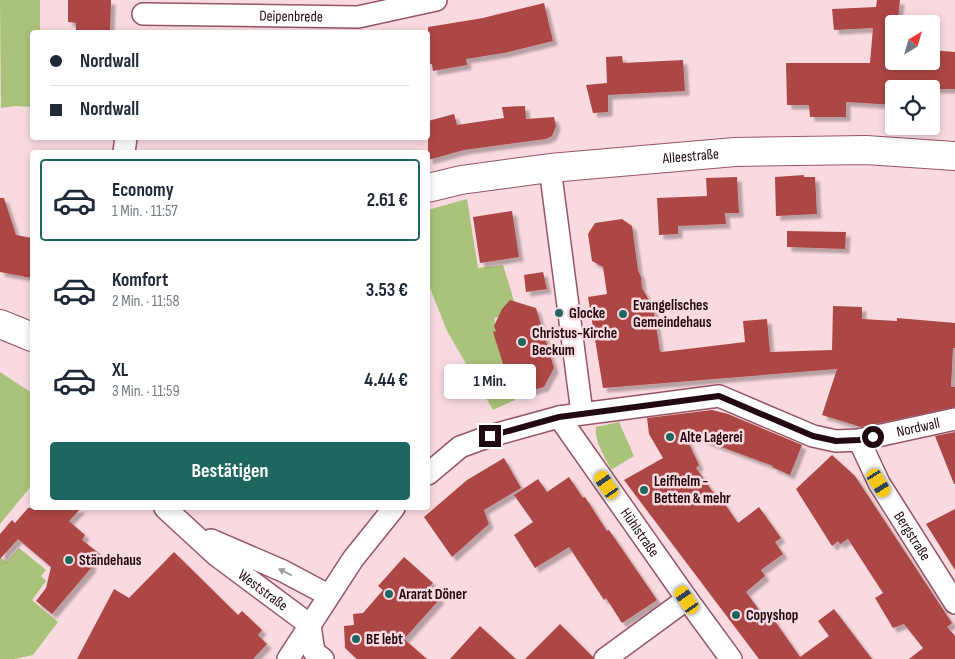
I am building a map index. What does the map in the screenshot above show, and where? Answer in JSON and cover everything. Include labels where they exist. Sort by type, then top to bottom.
[{"type":"main road","name":"Alleestraße","points":[[430,188],[460,180],[550,168],[735,152],[866,150],[955,156]]},
{"type":"main road","points":[[0,324],[30,336]]},
{"type":"street","name":"Deipenbrede","points":[[142,16],[358,17],[436,0]]},
{"type":"street","points":[[550,168],[582,413]]},
{"type":"street","name":"Nordwall","points":[[430,472],[460,446],[559,417],[719,396],[813,436],[836,441],[859,440],[955,419]]},
{"type":"street","name":"Hühlstraße","points":[[559,417],[687,600],[731,659]]},
{"type":"street","name":"Bergstraße","points":[[859,440],[879,483],[955,603]]},
{"type":"street","name":"Weststraße","points":[[167,510],[216,555],[310,625]]},
{"type":"street","points":[[288,659],[353,559],[392,510]]},
{"type":"street","name":"Weststraße","points":[[187,528],[227,548],[283,571],[328,595]]},
{"type":"street","points":[[604,659],[687,600]]},
{"type":"street","points":[[310,625],[314,652],[323,659]]},
{"type":"green space","points":[[0,0],[40,0],[40,30],[30,30],[30,107],[1,108]]},
{"type":"green space","points":[[467,199],[478,268],[503,265],[515,304],[502,316],[494,318],[515,400],[493,410],[447,331],[430,288],[430,209]]},
{"type":"green space","points":[[0,372],[30,392],[30,487],[0,524]]},
{"type":"green space","points":[[619,422],[634,456],[611,470],[598,444],[596,427]]},
{"type":"green space","points":[[19,548],[46,570],[41,576],[46,581],[32,600],[58,622],[33,655],[14,659],[0,659],[0,557],[6,562]]},
{"type":"building","points":[[68,0],[111,0],[110,30],[76,30],[76,23],[68,22]]},
{"type":"building","points":[[877,0],[900,0],[898,15],[885,15],[885,70],[940,70],[940,51],[955,52],[955,89],[940,89],[940,80],[885,80],[885,104],[846,102],[846,117],[810,117],[809,105],[787,105],[786,63],[870,63],[873,28],[834,30],[832,9],[876,7]]},
{"type":"building","points":[[544,3],[553,41],[504,53],[466,59],[467,65],[433,71],[432,64],[430,64],[430,30],[428,30],[428,27],[483,18]]},
{"type":"building","points":[[622,56],[623,63],[683,60],[685,91],[608,95],[608,112],[593,113],[586,85],[607,83],[606,57]]},
{"type":"building","points":[[525,106],[526,119],[554,117],[556,126],[552,136],[546,139],[464,150],[430,159],[428,140],[430,140],[430,120],[454,114],[457,125],[504,118],[502,107]]},
{"type":"building","points":[[804,175],[804,177],[815,177],[817,214],[776,216],[775,177]]},
{"type":"building","points":[[737,177],[739,213],[725,213],[726,224],[678,226],[678,234],[659,235],[657,198],[707,196],[706,178]]},
{"type":"building","points":[[0,198],[4,198],[16,235],[30,238],[30,278],[0,272]]},
{"type":"building","points":[[512,211],[519,257],[480,263],[473,217]]},
{"type":"building","points":[[622,219],[632,226],[642,288],[653,307],[660,351],[745,342],[743,321],[767,319],[770,352],[832,350],[833,306],[862,307],[862,319],[897,321],[897,318],[955,323],[955,348],[953,348],[951,387],[955,387],[955,407],[861,427],[822,415],[837,369],[603,388],[588,297],[607,294],[603,267],[592,261],[588,234],[595,223]]},
{"type":"building","points":[[787,231],[846,232],[845,249],[787,247]]},
{"type":"building","points":[[543,272],[547,289],[526,292],[524,275]]},
{"type":"building","name":"Christus-Kirche Beckum","points":[[510,300],[536,308],[554,368],[544,387],[529,391],[526,380],[518,383],[518,380],[509,383],[493,332],[496,331],[494,326],[502,309]]},
{"type":"building","points":[[712,410],[728,414],[802,445],[790,475],[773,466],[684,433],[699,465],[696,468],[720,502],[722,500],[738,523],[759,507],[781,538],[775,542],[783,554],[761,570],[765,576],[746,592],[767,621],[772,617],[800,657],[829,636],[818,621],[834,609],[872,659],[759,659],[624,480],[663,458],[649,434],[647,418]]},
{"type":"building","points":[[955,432],[955,484],[954,484],[935,436]]},
{"type":"building","points":[[832,455],[855,476],[952,623],[947,627],[955,636],[955,659],[909,659],[923,648],[904,624],[893,628],[875,598],[883,593],[848,539],[840,544],[838,541],[832,546],[796,489]]},
{"type":"building","points":[[504,458],[521,488],[484,510],[489,524],[452,557],[424,517],[467,480]]},
{"type":"building","points":[[569,477],[583,498],[585,497],[607,531],[609,530],[657,600],[622,623],[606,598],[604,600],[569,547],[535,568],[514,535],[533,522],[514,495],[538,479],[547,492]]},
{"type":"building","name":"Ständehaus","points":[[28,508],[30,510],[79,510],[69,521],[85,535],[82,540],[100,554],[90,566],[92,567],[52,614],[36,601],[46,588],[51,567],[18,539],[0,559],[0,534],[12,520],[15,523]]},
{"type":"building","points":[[955,509],[955,570],[926,524]]},
{"type":"building","points":[[174,552],[238,615],[242,611],[262,630],[258,635],[267,644],[253,659],[77,659],[114,589],[129,598]]},
{"type":"building","points":[[404,557],[433,583],[428,588],[440,599],[404,639],[427,659],[357,659],[345,648],[344,626],[354,625],[353,614],[363,613],[383,590],[378,586]]},
{"type":"building","points":[[560,624],[593,659],[525,659]]},
{"type":"building","points":[[480,626],[516,659],[450,659]]},
{"type":"place","name":"Glocke","points":[[559,313]]},
{"type":"place","name":"Evangelisches Gemeindehaus","points":[[623,314]]},
{"type":"place","name":"Christus-Kirche Beckum","points":[[522,342]]},
{"type":"place","name":"Alte Lagerei","points":[[670,437]]},
{"type":"place","name":"Leifhelm - Betten & mehr","points":[[644,490]]},
{"type":"place","name":"Ständehaus","points":[[69,560]]},
{"type":"place","name":"Ararat Döner","points":[[389,594]]},
{"type":"place","name":"Copyshop","points":[[736,615]]},
{"type":"place","name":"BE lebt","points":[[356,639]]},
{"type":"route","points":[[490,436],[559,417],[719,396],[813,436],[836,441],[873,437]]}]
